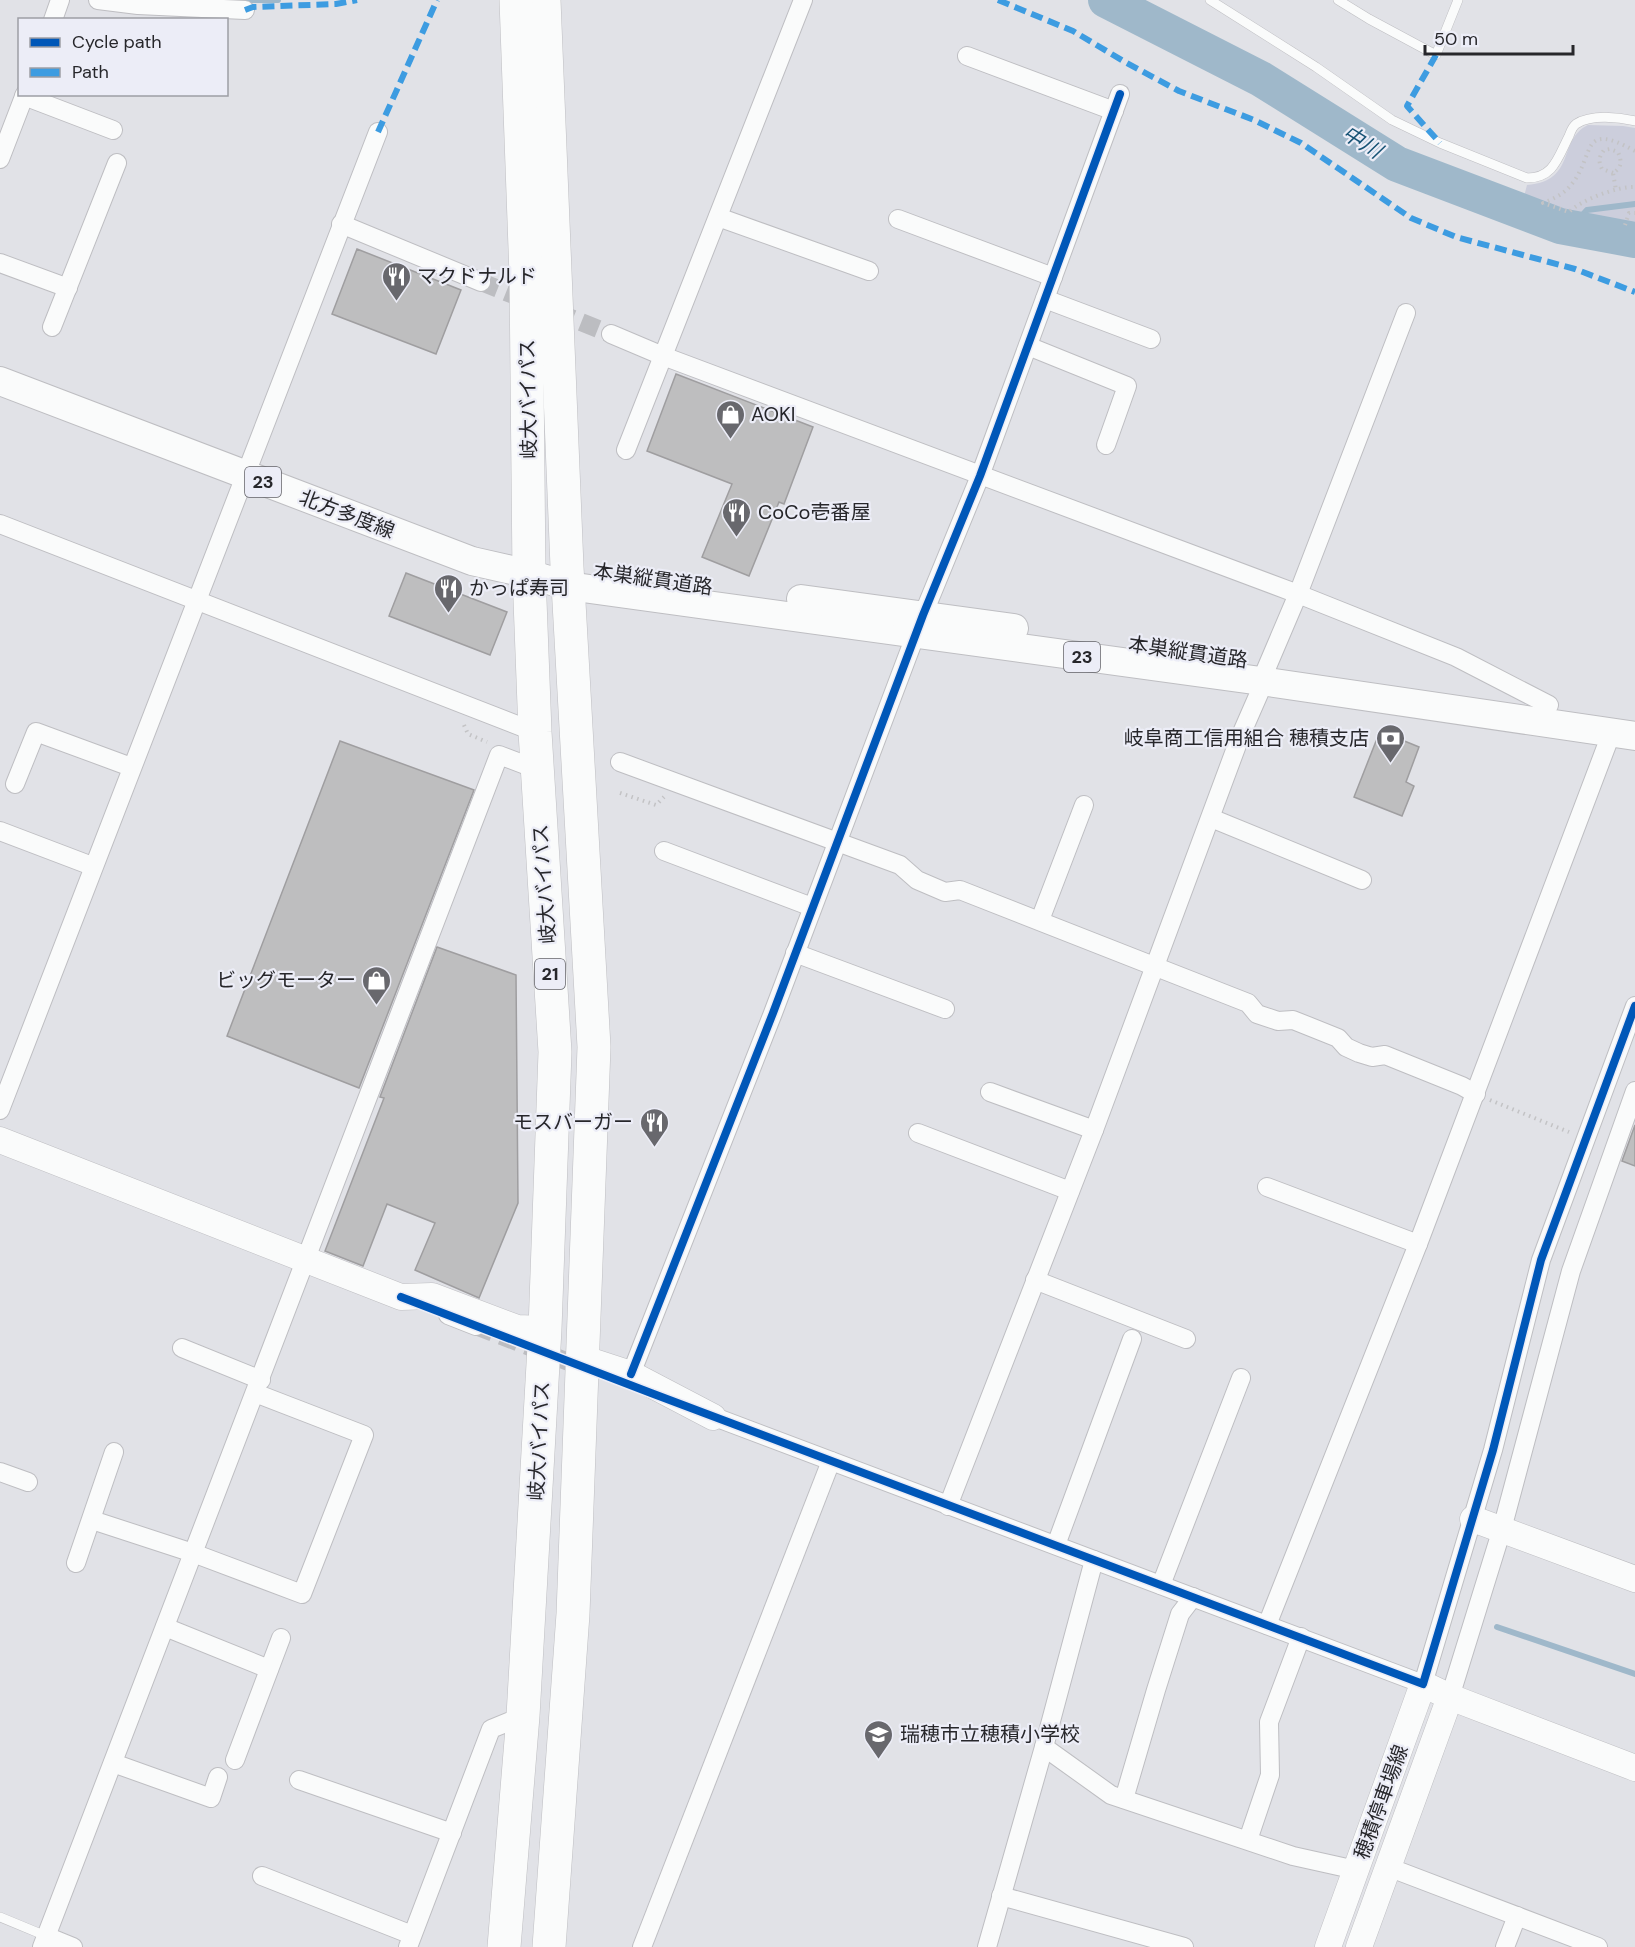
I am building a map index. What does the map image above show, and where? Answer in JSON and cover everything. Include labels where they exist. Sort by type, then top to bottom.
[{"type":"highway","name":"岐大バイパス","points":[[504,1947],[523,1716],[545,1329],[555,1052],[536,769],[529,574],[526,276],[516,0]]},
{"type":"highway","name":"岐大バイパス","points":[[544,0],[568,577],[594,1047],[573,1614],[549,1947]]},
{"type":"main road","name":"北方多度線","points":[[0,381],[472,561],[529,574]]},
{"type":"main road","name":"本巣縦貫道路","points":[[529,574],[568,577],[920,625],[1264,676],[1623,735]]},
{"type":"main road","name":"本巣縦貫道路","points":[[1264,676],[1549,705],[1635,719]]},
{"type":"street","points":[[54,18],[60,0]]},
{"type":"street","points":[[98,0],[138,5],[245,10]]},
{"type":"street","points":[[626,450],[803,0]]},
{"type":"street","points":[[631,1374],[920,625],[980,476],[1117,103],[968,56]]},
{"type":"street","points":[[0,159],[4,136],[24,96]]},
{"type":"street","points":[[27,96],[113,130]]},
{"type":"street","points":[[0,1110],[92,866],[378,132]]},
{"type":"street","points":[[52,327],[117,163]]},
{"type":"street","points":[[718,217],[869,271]]},
{"type":"street","points":[[898,219],[1053,278]]},
{"type":"street","points":[[341,224],[481,282]]},
{"type":"street","points":[[0,263],[68,288]]},
{"type":"street","points":[[1045,299],[1151,339]]},
{"type":"street","points":[[948,1506],[1094,1130],[1240,737],[1298,594],[1406,313]]},
{"type":"street","points":[[611,334],[663,356],[980,476],[1298,594],[1456,657],[1549,705]]},
{"type":"street","points":[[1028,346],[1127,386],[1106,445]]},
{"type":"street","points":[[0,524],[535,732]]},
{"type":"street","points":[[15,784],[36,732],[131,767]]},
{"type":"street","points":[[1267,1625],[1476,1094],[1623,735]]},
{"type":"street","points":[[73,1947],[44,1942],[499,755],[536,769]]},
{"type":"street","points":[[620,762],[900,865],[917,880],[945,892],[960,890],[1040,920],[1248,1003],[1257,1014],[1278,1021],[1293,1020],[1338,1038],[1346,1047],[1353,1050],[1372,1057],[1385,1055],[1462,1086],[1476,1094]]},
{"type":"street","points":[[1040,920],[1084,805]]},
{"type":"street","points":[[1211,818],[1362,880]]},
{"type":"street","points":[[0,831],[92,866]]},
{"type":"street","points":[[664,851],[812,907]]},
{"type":"street","points":[[795,953],[945,1009]]},
{"type":"street","points":[[1424,1684],[1493,1450],[1541,1260],[1635,1006]]},
{"type":"street","points":[[990,1092],[1094,1130]]},
{"type":"street","points":[[1450,1697],[1502,1529],[1571,1271],[1635,1092]]},
{"type":"street","points":[[918,1133],[1070,1191]]},
{"type":"street","points":[[0,1140],[476,1326]]},
{"type":"street","points":[[1267,1187],[1418,1244]]},
{"type":"street","points":[[1035,1280],[1186,1339]]},
{"type":"street","points":[[401,1297],[432,1296],[517,1328],[545,1329]]},
{"type":"street","points":[[1056,1545],[1132,1339]]},
{"type":"street","points":[[92,1520],[193,1553],[302,1594],[364,1435],[182,1348]]},
{"type":"street","points":[[582,1358],[631,1374],[713,1417]]},
{"type":"street","points":[[1161,1585],[1241,1378]]},
{"type":"street","points":[[651,1393],[1301,1637],[1635,1768]]},
{"type":"street","points":[[76,1563],[114,1452]]},
{"type":"street","points":[[642,1947],[831,1461]]},
{"type":"street","points":[[0,1472],[28,1482]]},
{"type":"street","points":[[1473,1519],[1635,1579]]},
{"type":"street","points":[[987,1947],[1094,1560]]},
{"type":"street","points":[[1124,1799],[1155,1690],[1180,1614],[1193,1597]]},
{"type":"street","points":[[165,1627],[269,1669]]},
{"type":"street","points":[[1248,1840],[1270,1775],[1269,1722],[1301,1637]]},
{"type":"street","points":[[235,1760],[281,1638]]},
{"type":"street","name":"穂積停車場線","points":[[1328,1947],[1424,1684]]},
{"type":"street","name":"穂積停車場線","points":[[1359,1947],[1450,1697]]},
{"type":"street","points":[[262,1876],[410,1941],[491,1729],[523,1716]]},
{"type":"street","points":[[1044,1747],[1111,1795],[1293,1856],[1356,1870]]},
{"type":"street","points":[[113,1763],[211,1798],[218,1777]]},
{"type":"street","points":[[299,1779],[452,1833]]},
{"type":"street","points":[[1388,1867],[1598,1947]]},
{"type":"street","points":[[1001,1896],[1184,1947]]},
{"type":"street","points":[[1505,1947],[1517,1916]]},
{"type":"lane","points":[[1210,0],[1316,66],[1392,120],[1440,143],[1527,178],[1539,178],[1551,170],[1574,125],[1585,119],[1605,118],[1635,122]]},
{"type":"lane","points":[[1338,0],[1369,20],[1436,55],[1458,0]]},
{"type":"lane","points":[[0,1917],[44,1942]]},
{"type":"path","points":[[1604,138],[1607,149]]},
{"type":"path","points":[[1635,151],[1604,138],[1597,140],[1588,147],[1570,186],[1557,197],[1543,203],[1569,212],[1576,205],[1616,190],[1635,187]]},
{"type":"path","points":[[1607,149],[1618,152],[1621,158],[1622,164],[1613,173],[1602,170],[1599,164],[1600,156],[1607,149]]},
{"type":"path","points":[[1613,173],[1616,190]]},
{"type":"path","points":[[1625,225],[1629,213],[1635,213]]},
{"type":"path","points":[[620,793],[656,805],[678,783]]},
{"type":"path","points":[[1476,1094],[1585,1138]]},
{"type":"shaded area","points":[[1588,125],[1635,128],[1635,230],[1583,221],[1522,204],[1527,185],[1543,182],[1553,176],[1565,159],[1572,140]]},
{"type":"building","name":"マクドナルド","points":[[357,249],[461,290],[436,354],[332,314]]},
{"type":"building","name":"AOKI","points":[[676,374],[813,427],[784,504],[779,502],[749,576],[702,557],[732,484],[647,451]]},
{"type":"building","name":"かっぱ寿司","points":[[406,573],[507,612],[490,655],[389,616]]},
{"type":"building","name":"岐阜商工信用組合 穂積支店","points":[[1380,731],[1419,747],[1406,782],[1414,786],[1402,816],[1354,797]]},
{"type":"building","points":[[340,741],[474,790],[359,1088],[227,1036]]},
{"type":"building","points":[[437,947],[516,975],[518,1203],[479,1298],[415,1270],[435,1223],[387,1204],[363,1266],[325,1251],[384,1098],[380,1097]]},
{"type":"building","points":[[1635,1125],[1635,1166],[1622,1161]]},
{"type":"waterway","points":[[228,0],[278,0]]},
{"type":"waterway","name":"中川","points":[[1106,0],[1261,79],[1397,164],[1560,226],[1635,240]]},
{"type":"waterway","points":[[1571,228],[1587,210],[1635,204]]},
{"type":"waterway","points":[[1497,1627],[1635,1674]]},
{"type":"tunnel","points":[[481,282],[611,334]]},
{"type":"tunnel","points":[[476,1326],[589,1370]]},
{"type":"marked path","points":[[245,10],[253,7],[336,4],[357,0]]},
{"type":"marked path","points":[[378,132],[437,0]]},
{"type":"marked path","points":[[998,0],[1073,31],[1179,91],[1254,120],[1301,143],[1411,218],[1456,237],[1575,269],[1635,292]]},
{"type":"marked path","points":[[1436,55],[1407,106],[1440,143]]},
{"type":"cycle path","points":[[631,1374],[773,1013],[923,615],[980,476],[1120,94]]},
{"type":"cycle path","points":[[401,1297],[1423,1684],[1493,1450],[1541,1260],[1635,1006]]},
{"type":"place","name":"マクドナルド","points":[[396,302]]},
{"type":"place","name":"AOKI","points":[[730,440]]},
{"type":"place","name":"CoCo壱番屋","points":[[737,538]]},
{"type":"place","name":"かっぱ寿司","points":[[448,614]]},
{"type":"place","name":"岐阜商工信用組合 穂積支店","points":[[1390,764]]},
{"type":"place","name":"ビッグモーター","points":[[377,1006]]},
{"type":"place","name":"モスバーガー","points":[[654,1148]]},
{"type":"place","name":"瑞穂市立穂積小学校","points":[[879,1760]]}]
